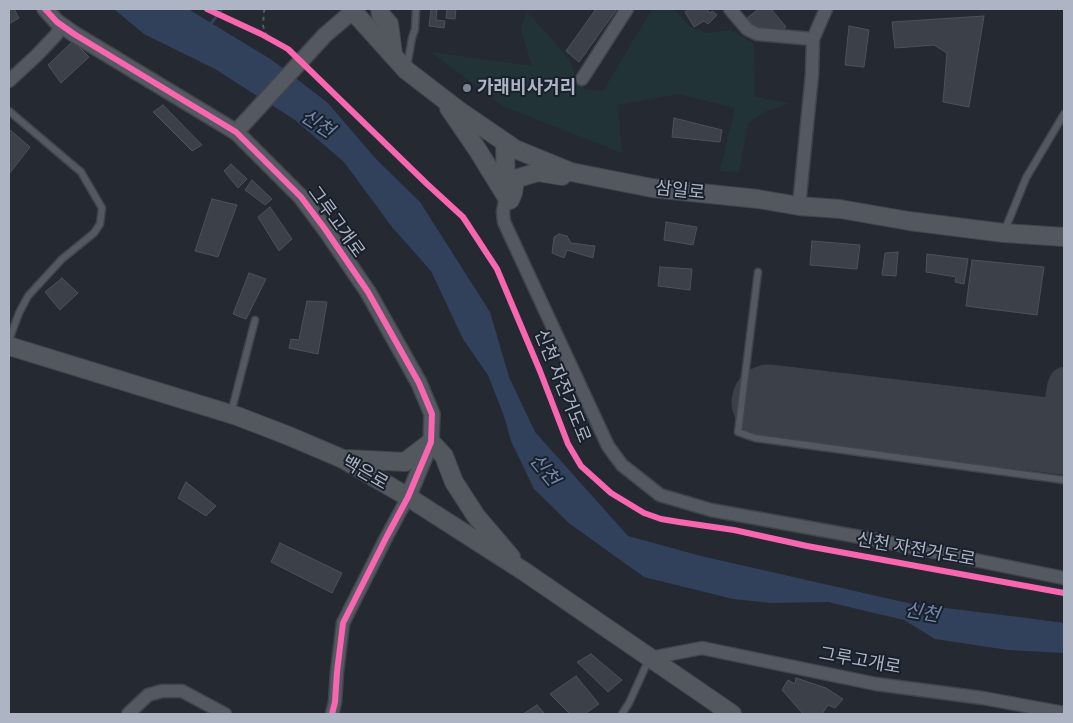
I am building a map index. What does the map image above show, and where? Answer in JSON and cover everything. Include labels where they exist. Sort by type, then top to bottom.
[{"type":"main road","points":[[380,9],[381,15],[389,24],[393,54]]},
{"type":"main road","name":"삼일로","points":[[353,10],[406,70],[458,110],[515,149],[571,172],[652,188],[758,199],[1004,233],[1064,237]]},
{"type":"main road","points":[[444,99],[508,198]]},
{"type":"main road","points":[[505,142],[508,198]]},
{"type":"main road","points":[[508,198],[516,178],[538,172],[600,178]]},
{"type":"main road","name":"백은로","points":[[9,346],[231,414],[343,459],[408,497],[525,572],[732,714]]},
{"type":"main road","points":[[343,459],[405,462],[431,442],[444,456],[454,482],[476,516],[525,572]]},
{"type":"street","name":"그루고개로","points":[[45,9],[61,25],[132,70],[240,128],[301,197],[325,229],[368,292],[411,368],[432,414],[431,442],[408,497]]},
{"type":"street","points":[[582,79],[627,9]]},
{"type":"street","points":[[730,9],[747,29],[757,34],[813,39]]},
{"type":"street","points":[[799,206],[812,74],[813,39],[826,9]]},
{"type":"street","points":[[240,128],[326,35],[353,10]]},
{"type":"street","points":[[9,81],[56,35],[61,25]]},
{"type":"street","points":[[508,198],[503,212],[504,222],[608,446],[622,465],[660,495],[711,510],[866,538],[1064,578]]},
{"type":"street","points":[[332,714],[335,702],[343,623],[408,497]]},
{"type":"street","name":"그루고개로","points":[[650,658],[702,648],[876,684],[983,698],[1064,713]]},
{"type":"street","points":[[128,714],[148,696],[162,691],[182,691],[225,714]]},
{"type":"lane","points":[[406,70],[415,28],[416,9]]},
{"type":"lane","points":[[9,111],[80,172],[102,208],[100,224],[94,233],[62,259],[28,296],[19,313],[9,340]]},
{"type":"lane","points":[[1004,233],[1026,178],[1064,114]]},
{"type":"lane","points":[[758,272],[738,432],[755,438],[1064,480]]},
{"type":"lane","points":[[231,414],[255,320]]},
{"type":"lane","points":[[622,714],[630,703],[650,658]]},
{"type":"path","points":[[265,9],[263,26],[267,37]]},
{"type":"shaded area","points":[[652,9],[674,9],[690,27],[707,33],[731,30],[754,44],[755,97],[790,103],[764,112],[748,123],[739,172],[720,171],[735,108],[679,94],[618,105],[622,153],[503,106],[431,52],[532,66],[521,30],[526,11],[554,41],[571,63],[576,79],[585,89],[603,91]]},
{"type":"water","points":[[114,9],[188,9],[272,60],[328,103],[375,158],[420,202],[490,312],[509,377],[535,432],[628,536],[701,556],[912,604],[1064,623],[1064,653],[1008,650],[935,639],[904,620],[828,602],[771,603],[733,599],[644,577],[570,524],[534,489],[511,441],[504,416],[488,375],[463,339],[431,271],[392,227],[344,162],[295,120],[215,69],[144,34]]},
{"type":"building","points":[[9,9],[14,9],[19,18],[9,24]]},
{"type":"building","points":[[431,9],[437,9],[436,20],[445,21],[444,28],[429,26]]},
{"type":"building","points":[[447,9],[456,9],[455,19],[446,18]]},
{"type":"building","points":[[596,9],[617,9],[579,62],[566,51]]},
{"type":"building","points":[[690,9],[709,9],[707,11],[711,13],[712,11],[717,15],[708,24],[704,21],[694,27],[685,12]]},
{"type":"building","points":[[759,9],[771,9],[786,27],[779,32],[757,28],[747,18]]},
{"type":"building","points":[[984,16],[969,107],[943,102],[947,53],[934,45],[895,48],[892,22]]},
{"type":"building","points":[[849,26],[869,30],[864,67],[845,65]]},
{"type":"building","points":[[73,41],[89,57],[61,83],[48,65]]},
{"type":"building","points":[[163,105],[202,145],[192,151],[153,112]]},
{"type":"building","points":[[674,118],[722,130],[720,142],[672,137]]},
{"type":"building","points":[[9,129],[30,147],[9,174]]},
{"type":"building","points":[[231,164],[247,179],[238,188],[224,171]]},
{"type":"building","points":[[252,180],[272,199],[265,205],[245,190]]},
{"type":"building","points":[[212,199],[237,205],[218,257],[195,251]]},
{"type":"building","points":[[270,207],[292,239],[279,251],[258,217]]},
{"type":"building","points":[[666,222],[697,227],[693,245],[664,240]]},
{"type":"building","points":[[559,234],[567,236],[571,243],[595,246],[593,258],[567,250],[564,258],[552,253],[554,237]]},
{"type":"building","points":[[812,241],[860,245],[857,269],[810,265]]},
{"type":"building","points":[[898,252],[896,276],[882,275],[885,253]]},
{"type":"building","points":[[927,254],[968,259],[964,284],[955,282],[956,277],[926,272]]},
{"type":"building","points":[[972,260],[1044,267],[1037,315],[966,306]]},
{"type":"building","points":[[660,267],[692,269],[690,290],[658,286]]},
{"type":"building","points":[[249,273],[266,279],[246,319],[233,314]]},
{"type":"building","points":[[62,278],[78,293],[60,310],[45,292]]},
{"type":"building","points":[[307,301],[327,302],[318,354],[289,348],[291,339],[299,340]]},
{"type":"building","points":[[186,482],[216,506],[206,516],[178,498]]},
{"type":"building","points":[[280,543],[342,573],[332,593],[271,562]]},
{"type":"building","points":[[591,654],[622,680],[608,692],[577,662]]},
{"type":"building","points":[[576,676],[599,704],[585,714],[570,714],[550,694]]},
{"type":"building","points":[[796,678],[826,688],[843,699],[835,708],[828,705],[822,714],[803,714],[782,690],[788,680],[795,684]]},
{"type":"building","points":[[537,705],[545,714],[523,714]]},
{"type":"waterway","name":"신천","points":[[210,25],[222,9]]},
{"type":"taxiway","points":[[1054,436],[1064,382]]},
{"type":"runway","points":[[769,402],[1064,437]]},
{"type":"cycle path","points":[[45,9],[57,22],[74,34],[236,132],[301,197],[368,292],[419,383],[432,414],[431,442],[408,497],[343,623],[335,702],[332,714]]},
{"type":"cycle path","name":"신천 자전거도로","points":[[207,9],[288,49],[463,217],[497,269],[568,444],[581,466],[611,493],[644,513],[661,519],[734,530],[807,546],[1064,593]]},
{"type":"place","name":"가래비사거리","points":[[467,88]]}]
